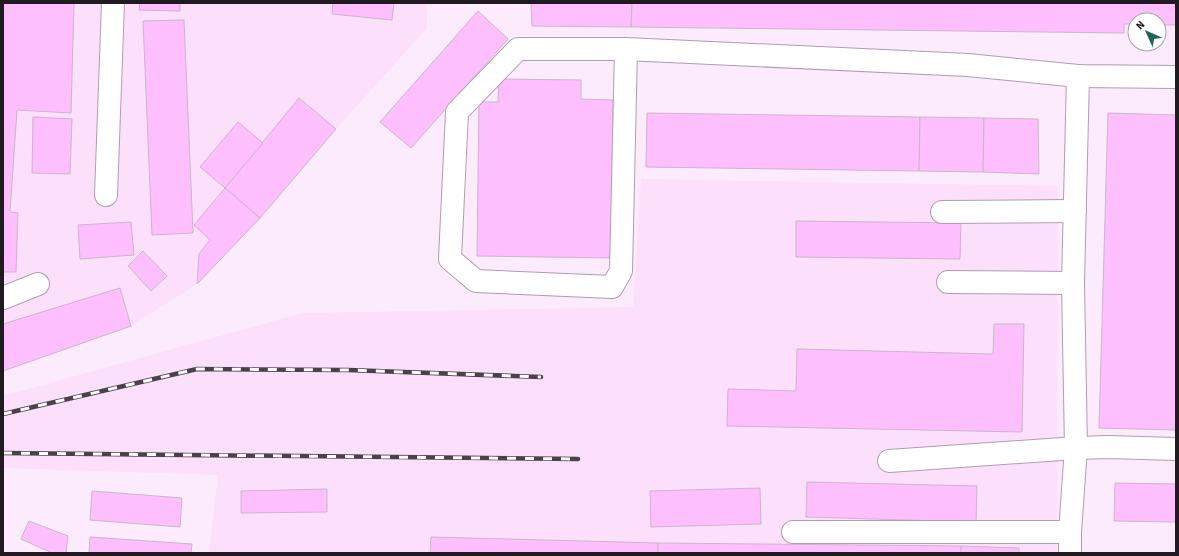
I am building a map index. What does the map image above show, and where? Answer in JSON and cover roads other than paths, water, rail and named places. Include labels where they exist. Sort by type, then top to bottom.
[{"type":"lane","points":[[106,195],[113,3]]},
{"type":"lane","points":[[626,49],[621,271],[612,287],[476,281],[450,259],[457,112],[518,48],[626,49],[968,65],[1078,76],[1176,77]]},
{"type":"lane","points":[[793,532],[1070,542],[1076,448],[1073,283],[1078,76]]},
{"type":"lane","points":[[942,212],[1075,211]]},
{"type":"lane","points":[[948,282],[1073,283]]},
{"type":"lane","points":[[3,298],[38,284]]},
{"type":"lane","points":[[889,461],[1076,448],[1176,449]]},
{"type":"railway","points":[[3,414],[197,369],[348,370],[541,377]]},
{"type":"railway","points":[[3,453],[578,459]]}]
